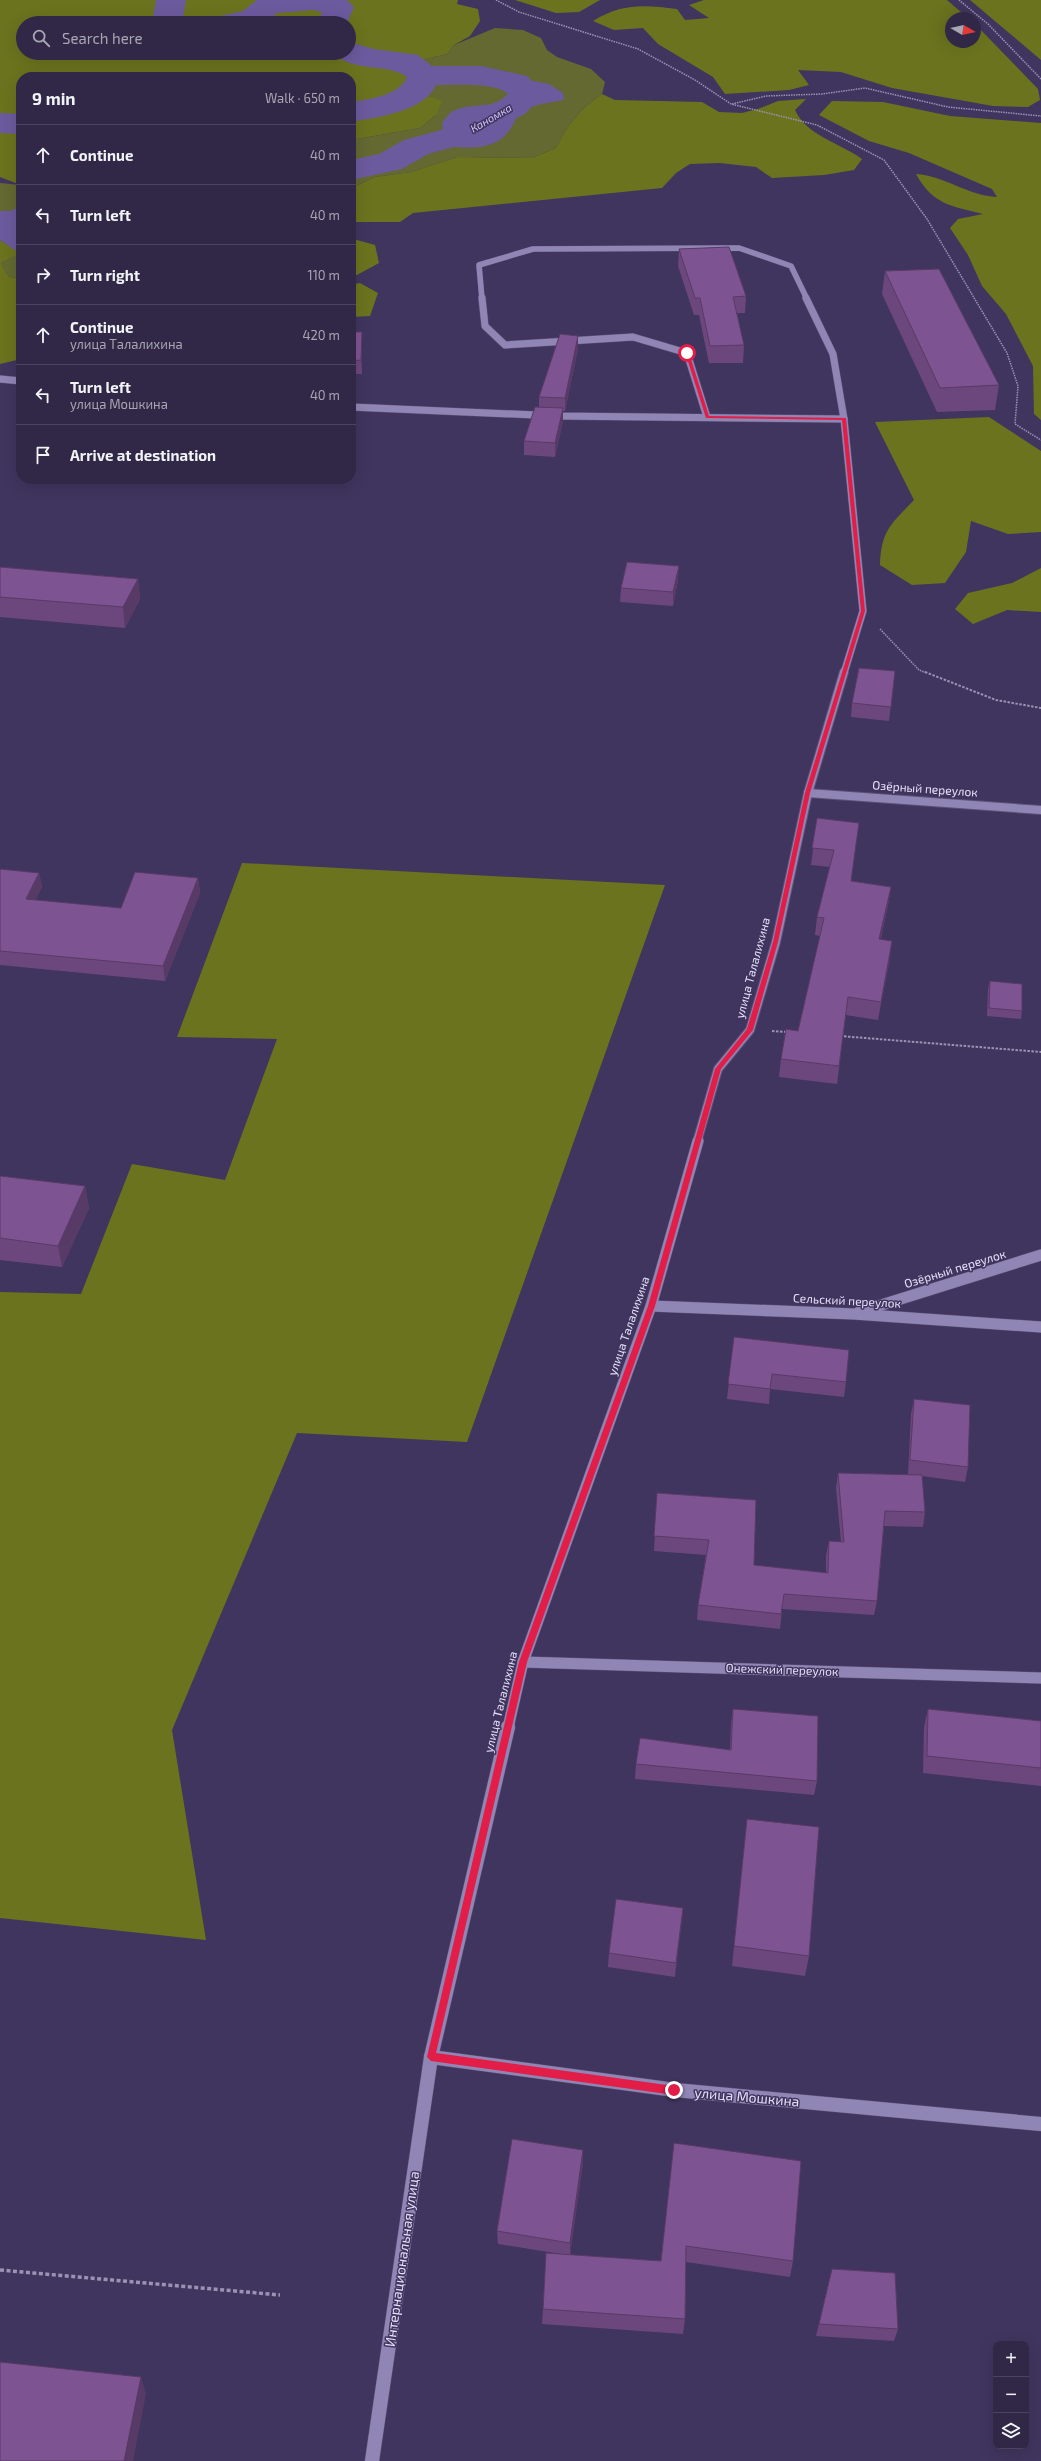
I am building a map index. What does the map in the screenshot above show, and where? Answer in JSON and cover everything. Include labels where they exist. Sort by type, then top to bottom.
[{"type":"street","points":[[708,417],[687,353],[633,338],[505,344],[485,326],[479,265],[533,249],[739,248],[791,266],[833,354],[844,419],[863,611]]},
{"type":"street","points":[[0,379],[16,380]]},
{"type":"street","points":[[356,407],[557,416],[844,419]]},
{"type":"street","name":"улица Талалихина","points":[[431,2057],[523,1662],[651,1306],[718,1069],[750,1030],[776,942],[808,793],[863,611]]},
{"type":"street","name":"Озёрный переулок","points":[[808,793],[1041,810]]},
{"type":"street","name":"Озёрный переулок","points":[[854,1314],[1041,1255]]},
{"type":"street","name":"Сельский переулок","points":[[651,1306],[854,1314],[1041,1327]]},
{"type":"street","name":"Онежский переулок","points":[[523,1662],[1041,1678]]},
{"type":"street","name":"улица Мошкина","points":[[431,2057],[674,2090],[1041,2124]]},
{"type":"street","name":"Интернациональная улица","points":[[372,2461],[431,2057]]},
{"type":"path","points":[[496,0],[520,12],[638,49],[695,80],[730,104],[758,109],[817,126],[884,160],[927,219],[1007,353],[1018,386],[1015,424],[1041,440]]},
{"type":"path","points":[[959,0],[988,24],[1041,80]]},
{"type":"path","points":[[730,104],[766,96],[822,94],[866,88],[948,107],[1041,116]]},
{"type":"path","points":[[863,611],[919,670],[996,700],[1041,708]]},
{"type":"path","points":[[750,1030],[789,1033]]},
{"type":"path","points":[[836,1036],[1041,1052]]},
{"type":"path","points":[[0,2270],[280,2295]]},
{"type":"green space","points":[[0,0],[458,0],[457,4],[478,9],[480,21],[470,36],[454,45],[447,54],[397,66],[406,73],[405,88],[397,98],[428,96],[442,101],[436,115],[420,128],[356,139],[356,72],[16,72],[16,183],[0,177]]},
{"type":"green space","points":[[515,0],[600,0],[579,12],[556,13]]},
{"type":"green space","points":[[704,0],[947,0],[961,12],[945,12],[945,48],[981,48],[981,30],[1038,89],[1040,100],[1028,107],[993,106],[892,88],[841,72],[798,70],[809,85],[789,90],[725,94],[713,77],[658,44],[643,28],[614,30],[593,21],[604,15],[624,8],[644,6],[677,9],[685,20],[709,18],[689,5]]},
{"type":"green space","points":[[970,0],[1041,0],[1041,60]]},
{"type":"green space","points":[[495,28],[523,30],[541,38],[547,50],[557,57],[591,69],[605,82],[602,94],[594,99],[575,118],[556,148],[532,158],[457,157],[411,172],[375,177],[356,186],[356,139],[420,128],[436,115],[428,96],[397,99],[397,66],[447,54],[454,45]]},
{"type":"green space","points":[[602,94],[615,100],[702,102],[719,112],[742,113],[758,109],[778,101],[806,99],[795,110],[800,119],[816,133],[862,159],[854,170],[824,175],[772,178],[756,167],[720,163],[690,164],[676,173],[662,188],[413,213],[400,222],[356,222],[356,186],[375,177],[411,172],[457,157],[532,158],[556,148],[570,124],[594,99]]},
{"type":"green space","points":[[832,101],[883,102],[950,116],[1041,123],[1041,420],[1034,414],[1033,366],[1006,314],[982,286],[968,255],[950,228],[958,219],[983,214],[944,203],[929,192],[916,174],[937,178],[977,193],[997,197],[992,189],[909,153],[869,141],[819,115]]},
{"type":"green space","points":[[0,183],[16,185],[16,251],[0,240]]},
{"type":"green space","points":[[0,240],[16,250],[16,255],[1,263],[9,277],[16,278],[16,360],[0,364]]},
{"type":"green space","points":[[356,240],[375,245],[379,263],[357,275],[356,275]]},
{"type":"green space","points":[[16,255],[16,278],[9,277],[1,263]]},
{"type":"green space","points":[[360,283],[378,293],[370,316],[356,317],[356,284]]},
{"type":"green space","points":[[989,417],[1041,451],[1041,532],[1008,534],[971,521],[966,552],[945,583],[912,585],[880,565],[882,544],[885,536],[893,522],[914,500],[875,422]]},
{"type":"green space","points":[[1041,568],[1041,612],[1007,610],[973,624],[955,609],[968,593],[1012,583]]},
{"type":"green space","points":[[242,863],[665,885],[467,1442],[297,1433],[172,1730],[206,1940],[0,1918],[0,1292],[81,1294],[132,1164],[225,1180],[277,1039],[177,1037]]},
{"type":"water","points":[[523,79],[549,84],[563,93],[564,100],[541,104],[519,111],[508,132],[502,138],[486,146],[416,147],[435,139],[443,131],[442,123],[453,111],[460,108],[492,104],[506,99],[512,94],[508,86],[499,80]]},
{"type":"water","points":[[16,208],[16,251],[0,240],[0,211],[11,211]]},
{"type":"building","points":[[729,247],[746,296],[733,297],[744,345],[710,346],[700,298],[695,298],[679,249]]},
{"type":"building","points":[[939,269],[999,385],[940,388],[885,271]]},
{"type":"building","points":[[356,332],[362,332],[361,360],[356,360]]},
{"type":"building","points":[[560,334],[578,336],[565,398],[539,397]]},
{"type":"building","points":[[535,407],[563,408],[555,443],[524,441]]},
{"type":"building","points":[[627,562],[679,566],[673,592],[621,588]]},
{"type":"building","points":[[0,567],[138,579],[123,607],[0,597]]},
{"type":"building","points":[[859,668],[895,671],[891,707],[852,703]]},
{"type":"building","points":[[817,818],[859,823],[851,881],[891,887],[879,939],[892,941],[881,1002],[848,997],[839,1066],[781,1059],[786,1029],[798,1031],[824,918],[817,917],[834,850],[812,848]]},
{"type":"building","points":[[0,869],[39,873],[26,899],[121,908],[135,872],[198,878],[163,966],[0,951]]},
{"type":"building","points":[[990,981],[1022,984],[1022,1011],[989,1008]]},
{"type":"building","points":[[0,1176],[85,1186],[58,1246],[0,1238]]},
{"type":"building","points":[[734,1337],[849,1350],[846,1382],[772,1374],[770,1389],[728,1384]]},
{"type":"building","points":[[914,1399],[970,1405],[968,1467],[910,1460]]},
{"type":"building","points":[[838,1473],[922,1475],[925,1512],[885,1511],[877,1601],[784,1594],[781,1614],[698,1605],[709,1540],[654,1536],[657,1493],[756,1500],[754,1565],[828,1573],[829,1541],[844,1542]]},
{"type":"building","points":[[733,1709],[818,1716],[817,1781],[636,1764],[640,1738],[731,1750]]},
{"type":"building","points":[[928,1709],[1041,1721],[1041,1768],[927,1756]]},
{"type":"building","points":[[747,1819],[819,1827],[809,1956],[734,1946]]},
{"type":"building","points":[[616,1899],[683,1908],[676,1963],[609,1953]]},
{"type":"building","points":[[512,2139],[583,2150],[570,2243],[497,2231]]},
{"type":"building","points":[[674,2143],[801,2161],[793,2261],[686,2246],[685,2319],[543,2309],[546,2253],[661,2261]]},
{"type":"building","points":[[832,2269],[895,2273],[898,2329],[819,2324]]},
{"type":"building","points":[[0,2362],[141,2377],[124,2461],[0,2461]]},
{"type":"waterway","name":"Каномка","points":[[168,16],[171,0]]},
{"type":"waterway","name":"Каномка","points":[[255,16],[269,5],[313,1],[339,7],[335,16]]},
{"type":"waterway","name":"Каномка","points":[[356,53],[370,58],[407,62],[424,75]]},
{"type":"waterway","name":"Каномка","points":[[356,111],[387,106],[418,89],[424,75]]},
{"type":"waterway","name":"Каномка","points":[[356,169],[390,162],[416,147],[464,134],[487,119],[513,107],[527,94],[516,83],[481,76],[424,75]]},
{"type":"waterway","name":"Каномка","points":[[0,123],[16,124]]},
{"type":"route","points":[[674,2090],[431,2057],[523,1662],[651,1306],[718,1069],[750,1030],[776,942],[808,793],[830,716],[863,611],[844,419],[708,417],[687,353]]}]
